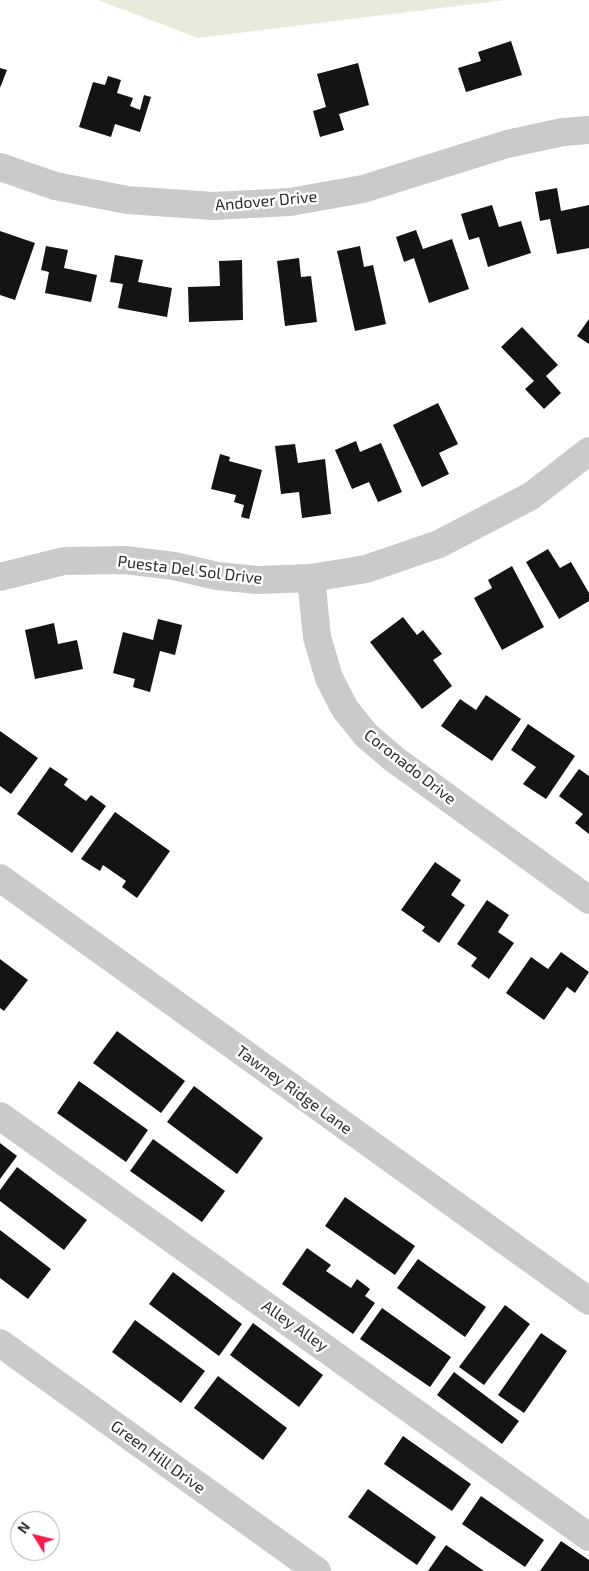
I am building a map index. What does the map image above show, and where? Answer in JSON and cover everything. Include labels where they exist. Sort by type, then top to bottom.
[{"type":"street","name":"Andover Drive","points":[[0,167],[55,186],[126,200],[213,206],[290,202],[363,189],[507,144],[563,132],[589,130]]},
{"type":"street","name":"Puesta Del Sol Drive","points":[[0,577],[64,561],[125,560],[174,566],[217,576],[258,580],[311,578],[366,569],[439,544],[531,496],[589,451]]},
{"type":"street","name":"Coronado Drive","points":[[311,578],[318,637],[329,678],[345,710],[366,735],[394,759],[589,900]]},
{"type":"street","name":"Tawney Ridge Lane","points":[[0,878],[589,1301]]},
{"type":"street","name":"Alley Alley","points":[[0,1116],[589,1537]]},
{"type":"street","name":"Green Hill Drive","points":[[0,1343],[316,1571]]},
{"type":"green space","points":[[98,0],[505,0],[198,38]]},
{"type":"building","points":[[511,41],[522,75],[466,92],[458,68],[481,61],[478,52]]},
{"type":"building","points":[[358,63],[369,105],[339,114],[344,130],[320,137],[313,111],[326,107],[317,74]]},
{"type":"building","points":[[0,68],[7,70],[0,88]]},
{"type":"building","points":[[108,76],[121,80],[117,93],[133,98],[130,106],[140,110],[144,95],[151,97],[140,132],[115,124],[111,137],[79,127],[93,82],[105,85]]},
{"type":"building","points":[[557,188],[561,211],[589,205],[589,248],[557,254],[550,219],[540,221],[535,192]]},
{"type":"building","points":[[492,205],[499,227],[521,221],[531,253],[488,267],[479,237],[469,240],[461,214]]},
{"type":"building","points":[[416,230],[423,249],[452,239],[469,289],[429,303],[414,258],[404,262],[396,237]]},
{"type":"building","points":[[0,231],[35,243],[15,300],[0,295]]},
{"type":"building","points":[[46,246],[68,250],[64,268],[97,275],[91,302],[45,293],[49,272],[41,270]]},
{"type":"building","points":[[360,246],[364,267],[373,265],[386,324],[355,331],[337,251]]},
{"type":"building","points":[[115,255],[143,260],[138,282],[172,288],[167,317],[118,308],[123,284],[110,282]]},
{"type":"building","points":[[299,258],[301,277],[311,276],[317,322],[285,326],[277,261]]},
{"type":"building","points":[[242,260],[243,320],[189,322],[188,287],[220,286],[219,261]]},
{"type":"building","points":[[589,319],[589,344],[577,336]]},
{"type":"building","points":[[522,327],[558,365],[546,376],[561,393],[544,409],[525,389],[534,381],[501,347]]},
{"type":"building","points":[[438,403],[458,444],[439,453],[449,474],[422,487],[393,425]]},
{"type":"building","points":[[356,441],[360,452],[381,443],[402,492],[378,502],[369,482],[352,489],[335,450]]},
{"type":"building","points":[[295,444],[298,463],[325,459],[331,514],[302,518],[299,492],[281,494],[275,446]]},
{"type":"building","points":[[220,454],[230,457],[229,461],[262,470],[249,519],[241,517],[244,505],[234,502],[236,495],[211,489]]},
{"type":"building","points":[[548,549],[560,568],[571,562],[589,593],[589,601],[559,619],[526,562]]},
{"type":"building","points":[[512,566],[544,627],[502,650],[474,598],[492,588],[488,580]]},
{"type":"building","points":[[403,617],[417,635],[423,630],[442,654],[433,660],[452,686],[422,709],[370,642]]},
{"type":"building","points":[[158,619],[182,625],[175,655],[160,651],[150,692],[133,687],[135,679],[113,673],[123,632],[153,640]]},
{"type":"building","points":[[54,623],[58,644],[77,640],[83,669],[35,679],[25,630]]},
{"type":"building","points":[[486,695],[521,719],[492,761],[441,726],[460,699],[476,710]]},
{"type":"building","points":[[528,724],[575,756],[546,799],[523,784],[536,767],[511,750]]},
{"type":"building","points":[[0,731],[38,758],[11,794],[0,786]]},
{"type":"building","points":[[50,767],[68,779],[64,785],[86,801],[91,795],[106,806],[72,853],[17,814]]},
{"type":"building","points":[[579,769],[589,776],[589,834],[575,823],[583,814],[559,796]]},
{"type":"building","points":[[115,812],[170,851],[137,898],[122,887],[126,881],[103,865],[100,871],[81,859]]},
{"type":"building","points":[[435,862],[461,880],[451,895],[465,905],[439,943],[422,931],[425,927],[401,910]]},
{"type":"building","points":[[487,900],[509,915],[498,932],[514,943],[489,979],[471,966],[477,958],[457,944]]},
{"type":"building","points":[[561,952],[589,972],[575,993],[567,987],[544,1020],[506,993],[531,957],[548,969]]},
{"type":"building","points":[[0,959],[28,980],[4,1011],[0,1008]]},
{"type":"building","points":[[117,1031],[185,1081],[161,1113],[93,1063]]},
{"type":"building","points":[[79,1081],[148,1130],[126,1162],[57,1113]]},
{"type":"building","points":[[194,1086],[263,1138],[237,1174],[167,1122]]},
{"type":"building","points":[[153,1139],[225,1191],[202,1222],[130,1171]]},
{"type":"building","points":[[0,1143],[17,1156],[0,1179]]},
{"type":"building","points":[[17,1167],[87,1220],[64,1250],[0,1201],[0,1190]]},
{"type":"building","points":[[345,1197],[415,1246],[395,1275],[325,1226]]},
{"type":"building","points":[[0,1230],[51,1269],[28,1299],[0,1278]]},
{"type":"building","points":[[307,1248],[331,1265],[326,1271],[351,1288],[357,1279],[370,1289],[365,1296],[375,1303],[353,1334],[282,1284]]},
{"type":"building","points":[[418,1259],[486,1307],[465,1337],[397,1288]]},
{"type":"building","points":[[173,1272],[242,1324],[219,1356],[149,1304]]},
{"type":"building","points":[[505,1305],[530,1324],[484,1385],[459,1367]]},
{"type":"building","points":[[382,1308],[451,1357],[430,1387],[360,1339]]},
{"type":"building","points":[[135,1320],[205,1371],[181,1403],[112,1352]]},
{"type":"building","points":[[253,1323],[323,1375],[299,1407],[230,1355]]},
{"type":"building","points":[[541,1333],[567,1351],[524,1413],[498,1395]]},
{"type":"building","points":[[454,1372],[519,1421],[502,1444],[437,1395]]},
{"type":"building","points":[[218,1376],[287,1428],[263,1460],[194,1408]]},
{"type":"building","points":[[403,1436],[471,1484],[452,1511],[384,1464]]},
{"type":"building","points":[[368,1489],[436,1537],[417,1565],[348,1517]]},
{"type":"building","points":[[481,1496],[544,1540],[525,1567],[462,1524]]},
{"type":"building","points":[[561,1541],[589,1560],[589,1571],[540,1571]]},
{"type":"building","points":[[446,1545],[484,1571],[428,1571]]}]
